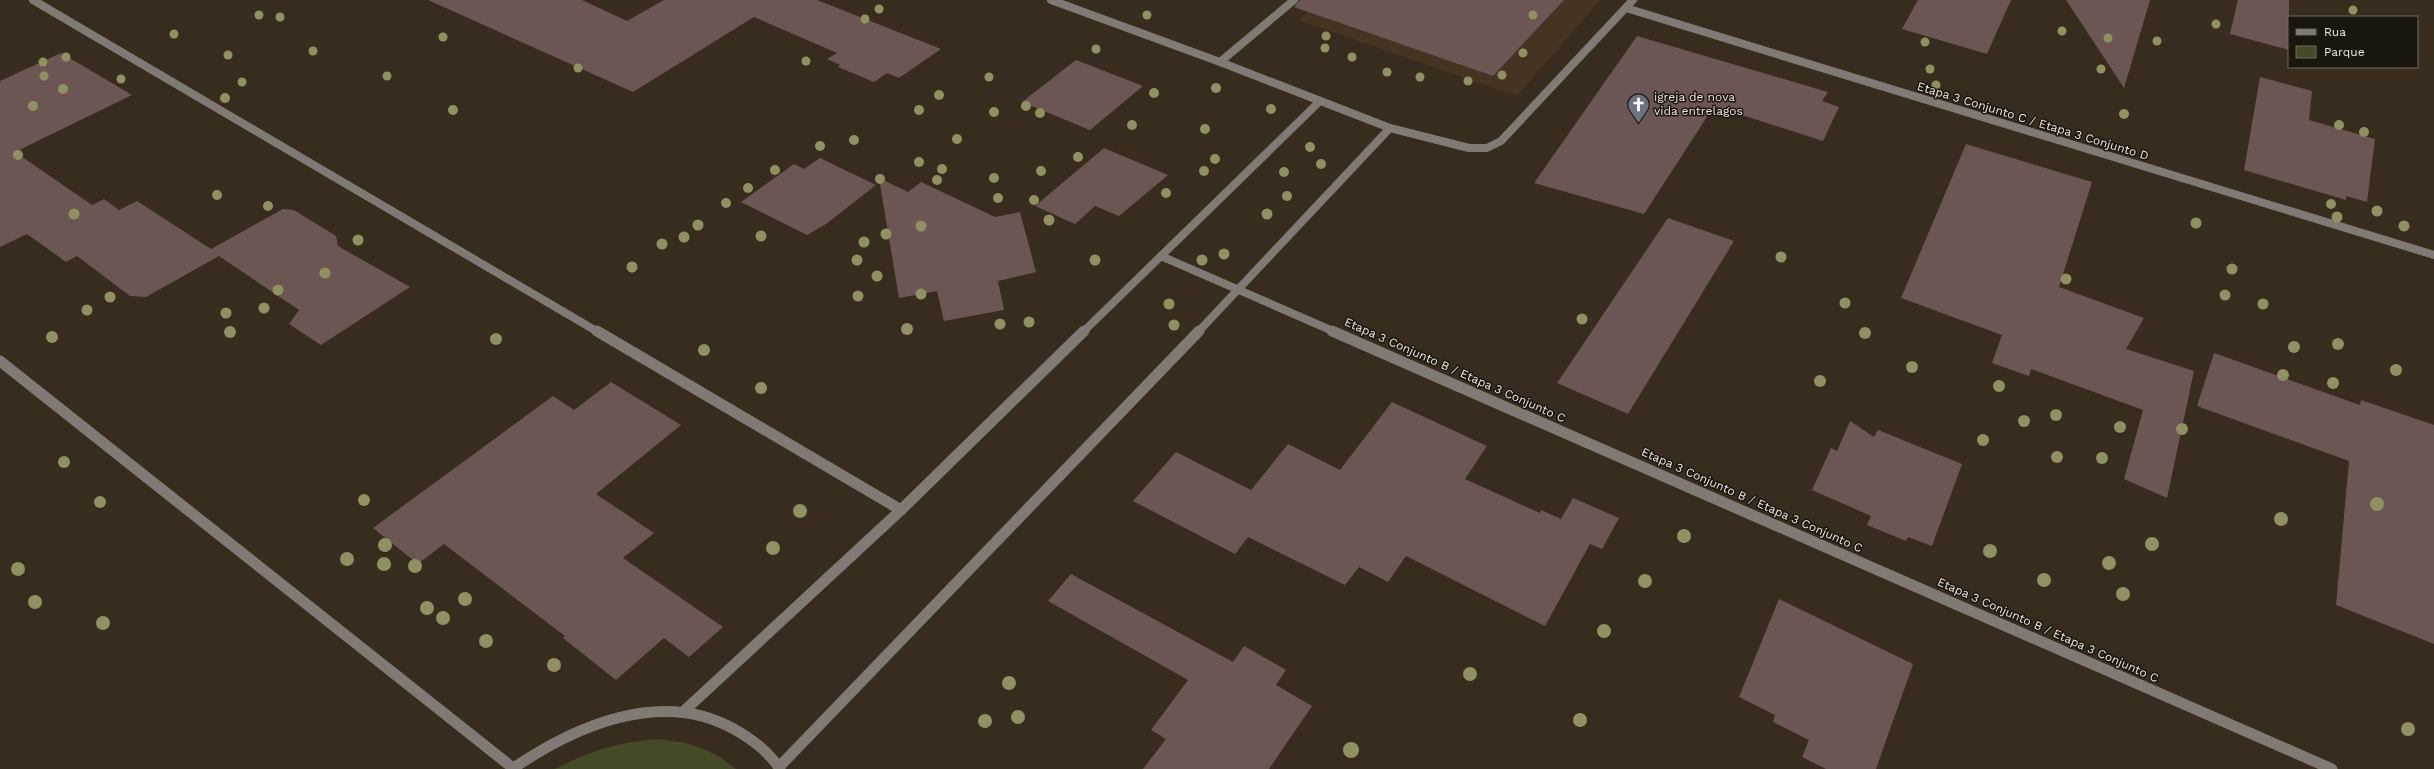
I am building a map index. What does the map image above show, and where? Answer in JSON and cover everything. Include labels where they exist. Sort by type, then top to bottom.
[{"type":"street","points":[[33,0],[901,510]]},
{"type":"street","points":[[1051,0],[1220,62],[1319,102],[1390,128],[1478,149],[1494,145],[1501,141],[1633,0]]},
{"type":"street","points":[[1220,62],[1294,0]]},
{"type":"street","name":"Etapa 3 Conjunto C / Etapa 3 Conjunto D","points":[[1626,8],[2434,255]]},
{"type":"street","points":[[683,712],[901,510],[1319,102]]},
{"type":"street","points":[[0,361],[513,768],[554,741],[598,722],[641,713],[683,712],[713,718],[739,730],[761,746],[780,768],[1239,290],[1390,128]]},
{"type":"street","name":"Etapa 3 Conjunto B / Etapa 3 Conjunto C","points":[[1161,256],[2332,769]]},
{"type":"shaded area","points":[[1321,0],[1600,0],[1517,96],[1298,20]]},
{"type":"green space","points":[[657,739],[680,742],[699,747],[717,756],[736,769],[555,769],[604,748]]},
{"type":"building","points":[[428,0],[582,0],[627,21],[664,0],[817,0],[941,49],[899,78],[887,73],[874,82],[838,67],[840,65],[827,59],[837,53],[754,17],[633,92]]},
{"type":"building","points":[[1300,0],[1564,0],[1493,76],[1294,7]]},
{"type":"building","points":[[1918,0],[2011,0],[1987,54],[1902,29]]},
{"type":"building","points":[[2066,0],[2150,0],[2124,88]]},
{"type":"building","points":[[2238,0],[2289,0],[2288,50],[2230,34]]},
{"type":"building","name":"igreja de nova vida entrelagos","points":[[1637,36],[1828,92],[1822,101],[1839,107],[1823,141],[1714,106],[1644,214],[1534,183]]},
{"type":"building","points":[[61,53],[132,95],[15,152],[92,205],[104,199],[119,210],[137,201],[211,249],[283,209],[294,210],[336,236],[338,246],[410,287],[321,345],[289,324],[299,310],[219,256],[146,297],[130,296],[77,256],[66,262],[27,234],[0,247],[0,81]]},
{"type":"building","points":[[1076,60],[1143,86],[1090,130],[1022,102]]},
{"type":"building","points":[[2260,77],[2312,91],[2309,120],[2375,139],[2367,202],[2346,196],[2346,200],[2244,170]]},
{"type":"building","points":[[1966,144],[2092,182],[2059,287],[2144,318],[2126,349],[2194,371],[2167,498],[2124,479],[2143,410],[2031,369],[2029,376],[1992,363],[2002,335],[1901,298]]},
{"type":"building","points":[[1104,148],[1168,175],[1119,216],[1095,206],[1075,224],[1035,206]]},
{"type":"building","points":[[820,158],[876,185],[826,224],[807,235],[741,202],[794,164],[804,169]]},
{"type":"building","points":[[879,178],[908,192],[921,182],[995,217],[1020,212],[1036,272],[998,281],[1004,310],[944,321],[937,291],[899,298]]},
{"type":"building","points":[[1668,218],[1734,241],[1628,414],[1557,383]]},
{"type":"building","points":[[2214,353],[2360,405],[2361,400],[2434,425],[2434,644],[2336,605],[2349,461],[2197,406]]},
{"type":"building","points":[[611,382],[681,425],[596,494],[654,533],[623,558],[723,627],[689,657],[664,638],[616,680],[563,638],[565,636],[444,544],[418,564],[373,528],[553,396],[574,410]]},
{"type":"building","points":[[1392,402],[1487,446],[1465,479],[1540,513],[1541,510],[1561,519],[1573,498],[1619,518],[1602,549],[1590,544],[1545,626],[1406,556],[1388,582],[1359,567],[1345,585],[1248,537],[1235,554],[1133,501],[1176,452],[1251,490],[1288,444],[1340,470]]},
{"type":"building","points":[[1850,421],[1874,437],[1878,430],[1962,464],[1932,546],[1908,537],[1906,541],[1867,525],[1871,516],[1812,490],[1831,448],[1837,451]]},
{"type":"building","points":[[1071,574],[1233,662],[1244,646],[1286,670],[1276,685],[1312,706],[1269,769],[1143,769],[1166,739],[1151,730],[1188,680],[1048,601]]},
{"type":"building","points":[[1779,599],[1913,664],[1876,769],[1826,769],[1802,757],[1809,740],[1773,722],[1775,715],[1739,697]]},
{"type":"place","name":"igreja de nova vida entrelagos","points":[[1639,124]]}]
